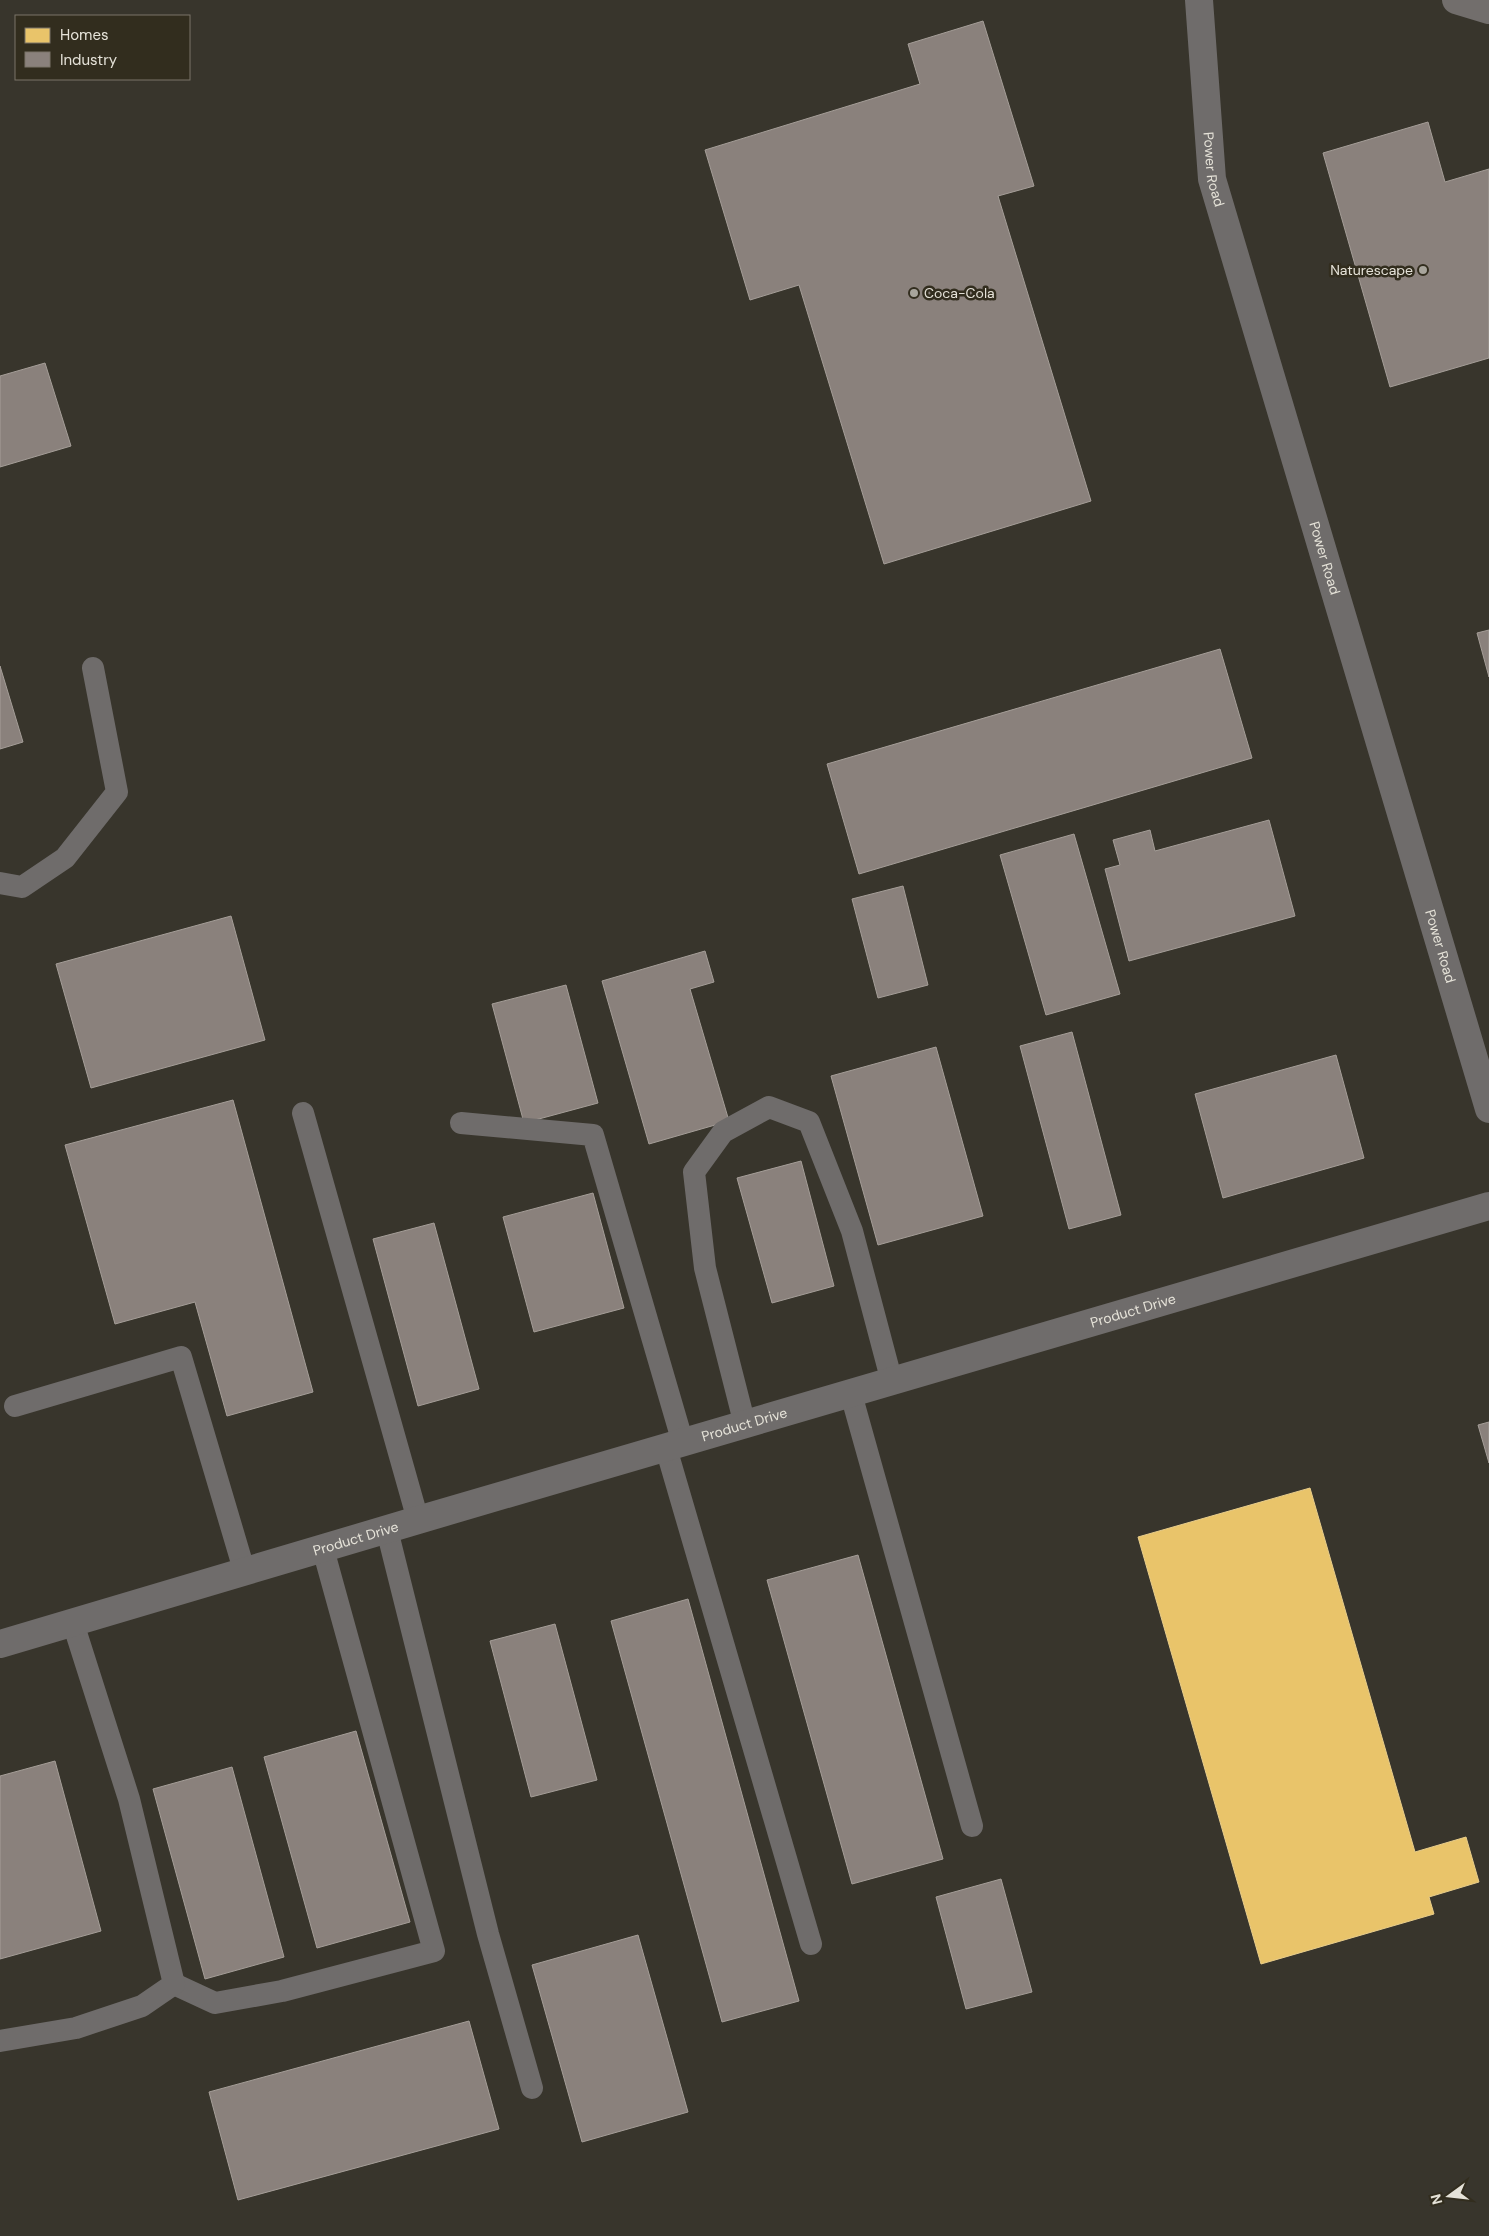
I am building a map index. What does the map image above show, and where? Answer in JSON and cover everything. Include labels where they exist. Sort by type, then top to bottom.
[{"type":"street","name":"Power Road","points":[[1200,0],[1212,179],[1489,1109]]},
{"type":"street","points":[[1456,0],[1489,10]]},
{"type":"street","name":"Product Drive","points":[[0,1644],[1489,1206]]},
{"type":"lane","points":[[0,883],[22,887],[65,858],[117,792],[94,668]]},
{"type":"lane","points":[[745,1425],[705,1268],[694,1172],[723,1132],[768,1107],[808,1122],[852,1231],[892,1382]]},
{"type":"lane","points":[[303,1113],[418,1520]]},
{"type":"lane","points":[[461,1123],[593,1135],[674,1446],[811,1944]]},
{"type":"lane","points":[[15,1406],[181,1357],[244,1572]]},
{"type":"lane","points":[[851,1394],[972,1826]]},
{"type":"lane","points":[[387,1530],[488,1934],[532,2088]]},
{"type":"lane","points":[[174,1984],[215,2003],[282,1991],[434,1951],[323,1549]]},
{"type":"lane","points":[[73,1623],[129,1799],[174,1984]]},
{"type":"lane","points":[[0,2040],[76,2028],[142,2006],[174,1984]]},
{"type":"building: Homes","points":[[1310,1488],[1415,1852],[1466,1837],[1479,1882],[1429,1897],[1434,1914],[1261,1964],[1138,1537]]},
{"type":"building: Industry","name":"Coca-Cola","points":[[983,21],[1034,186],[998,196],[1091,501],[884,564],[799,285],[750,300],[705,150],[920,84],[908,44]]},
{"type":"building: Industry","name":"Naturescape","points":[[1428,122],[1445,182],[1489,169],[1489,358],[1390,387],[1323,153]]},
{"type":"building: Industry","points":[[45,363],[71,446],[0,467],[0,376]]},
{"type":"building: Industry","points":[[1489,630],[1489,677],[1477,633]]},
{"type":"building: Industry","points":[[1220,649],[1252,758],[859,874],[827,764]]},
{"type":"building: Industry","points":[[0,666],[23,742],[0,749]]},
{"type":"building: Industry","points":[[1269,820],[1295,916],[1129,961],[1105,869],[1120,865],[1113,840],[1150,830],[1155,851]]},
{"type":"building: Industry","points":[[1074,834],[1120,994],[1046,1015],[1000,855]]},
{"type":"building: Industry","points":[[903,886],[928,985],[878,998],[852,899]]},
{"type":"building: Industry","points":[[231,916],[265,1040],[91,1088],[56,964]]},
{"type":"building: Industry","points":[[705,951],[714,982],[690,989],[729,1121],[649,1144],[602,981]]},
{"type":"building: Industry","points":[[566,985],[598,1103],[524,1123],[492,1004]]},
{"type":"building: Industry","points":[[1072,1032],[1121,1215],[1069,1229],[1020,1046]]},
{"type":"building: Industry","points":[[936,1047],[983,1216],[878,1245],[831,1076]]},
{"type":"building: Industry","points":[[1336,1055],[1364,1158],[1223,1198],[1195,1094]]},
{"type":"building: Industry","points":[[233,1100],[313,1392],[227,1416],[195,1302],[115,1324],[65,1145]]},
{"type":"building: Industry","points":[[801,1161],[834,1286],[772,1303],[737,1178]]},
{"type":"building: Industry","points":[[593,1193],[624,1308],[534,1332],[503,1217]]},
{"type":"building: Industry","points":[[434,1223],[479,1389],[418,1406],[373,1239]]},
{"type":"building: Industry","points":[[1489,1422],[1489,1463],[1478,1425]]},
{"type":"building: Industry","points":[[858,1555],[943,1859],[852,1884],[767,1580]]},
{"type":"building: Industry","points":[[688,1599],[799,2001],[722,2022],[611,1621]]},
{"type":"building: Industry","points":[[555,1624],[597,1780],[531,1797],[490,1641]]},
{"type":"building: Industry","points":[[356,1731],[410,1922],[317,1948],[264,1757]]},
{"type":"building: Industry","points":[[55,1761],[101,1931],[0,1959],[0,1776]]},
{"type":"building: Industry","points":[[232,1767],[284,1957],[205,1979],[153,1789]]},
{"type":"building: Industry","points":[[1001,1879],[1032,1992],[966,2009],[936,1897]]},
{"type":"building: Industry","points":[[638,1935],[688,2112],[582,2142],[532,1965]]},
{"type":"building: Industry","points":[[469,2021],[499,2129],[238,2200],[209,2092]]},
{"type":"place","name":"Naturescape","points":[[1423,270]]},
{"type":"place","name":"Coca-Cola","points":[[914,293]]}]
